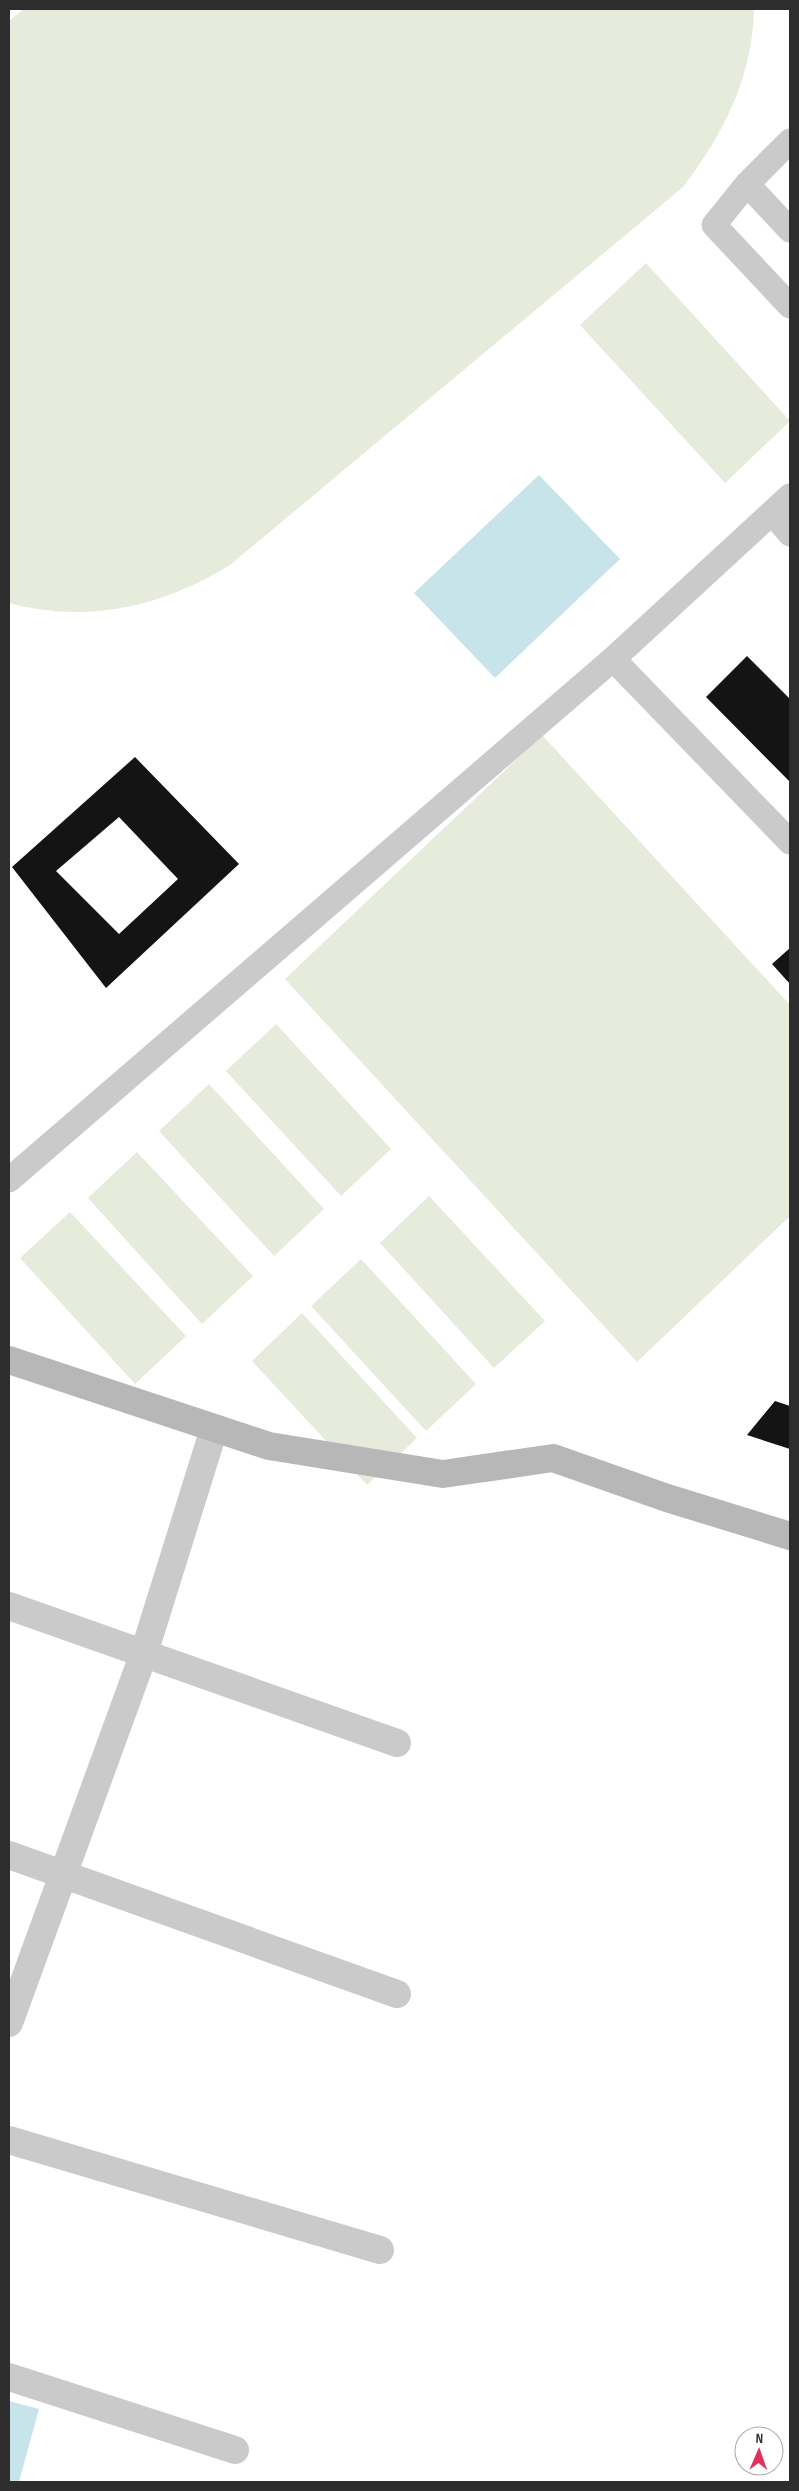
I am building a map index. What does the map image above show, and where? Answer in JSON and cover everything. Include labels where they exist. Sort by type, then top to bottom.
[{"type":"main road","points":[[9,1360],[269,1446],[443,1474],[553,1458],[667,1498],[790,1536]]},
{"type":"street","points":[[9,2023],[144,1653],[214,1429]]},
{"type":"street","points":[[9,1606],[397,1743]]},
{"type":"street","points":[[9,1855],[397,1994]]},
{"type":"street","points":[[9,2140],[380,2250]]},
{"type":"street","points":[[9,2377],[235,2450]]},
{"type":"lane","points":[[790,141],[747,184],[714,224],[790,306]]},
{"type":"lane","points":[[747,184],[790,230]]},
{"type":"lane","points":[[9,1180],[613,659],[773,514],[790,496]]},
{"type":"lane","points":[[773,514],[790,534]]},
{"type":"lane","points":[[613,659],[790,842]]},
{"type":"green space","points":[[23,9],[754,9],[748,58],[733,104],[711,147],[683,187],[230,565],[204,580],[151,601],[123,608],[67,612],[9,603],[9,21]]},
{"type":"green space","points":[[646,263],[790,421],[725,483],[580,325]]},
{"type":"green space","points":[[542,735],[790,1005],[790,1216],[637,1362],[285,979]]},
{"type":"green space","points":[[276,1024],[391,1149],[341,1196],[226,1071]]},
{"type":"green space","points":[[209,1084],[324,1209],[274,1256],[159,1131]]},
{"type":"green space","points":[[137,1152],[253,1276],[202,1324],[88,1198]]},
{"type":"green space","points":[[429,1196],[545,1321],[494,1368],[380,1243]]},
{"type":"green space","points":[[70,1212],[186,1336],[135,1384],[20,1258]]},
{"type":"green space","points":[[361,1259],[476,1384],[426,1431],[311,1306]]},
{"type":"green space","points":[[302,1313],[417,1438],[367,1485],[252,1361]]},
{"type":"water","points":[[539,475],[620,559],[495,678],[414,593]]},
{"type":"water","points":[[9,2401],[39,2409],[19,2482],[9,2482]]},
{"type":"building","points":[[747,656],[790,699],[790,782],[706,697]]},
{"type":"building","points":[[135,757],[239,864],[106,988],[12,867]],"holes":[[[119,817],[178,879],[119,934],[56,871]]]},
{"type":"building","points":[[790,948],[790,984],[772,964]]},
{"type":"building","points":[[775,1401],[790,1406],[790,1449],[747,1435]]}]
